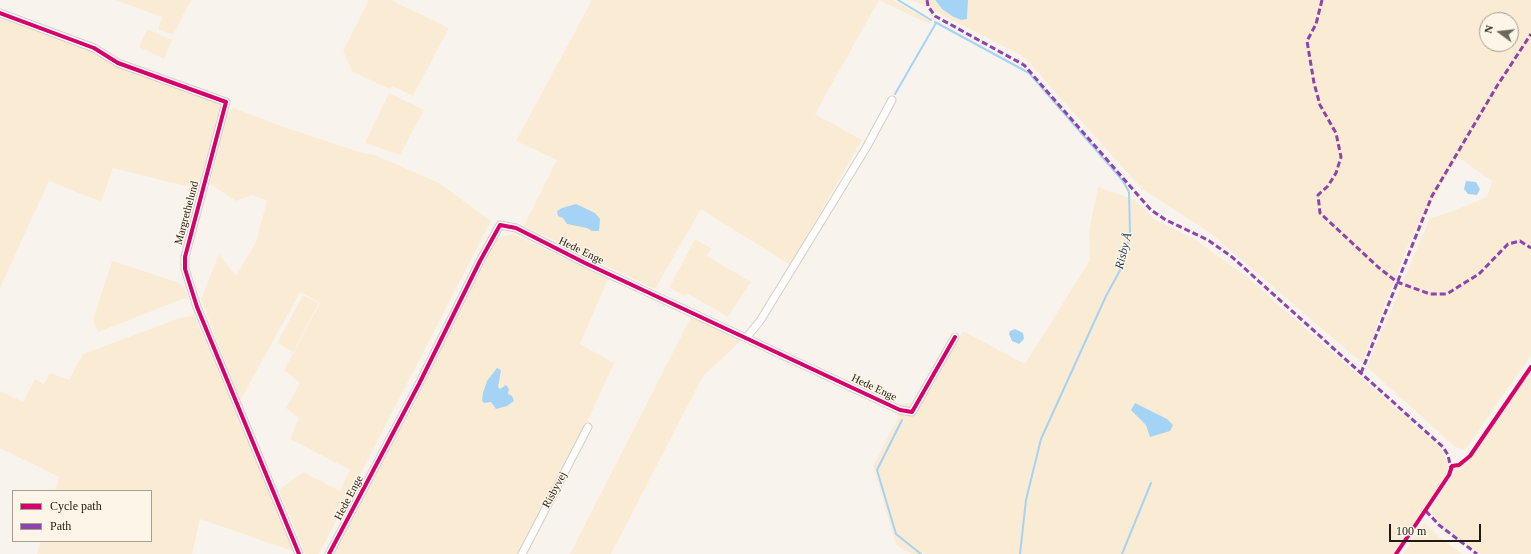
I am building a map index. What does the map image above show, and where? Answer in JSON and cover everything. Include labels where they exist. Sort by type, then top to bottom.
[{"type":"street","name":"Margrethelund","points":[[0,13],[94,48],[118,64],[226,102],[185,257],[185,269],[203,321],[299,554]]},
{"type":"street","points":[[746,338],[760,321],[866,148],[892,100]]},
{"type":"street","name":"Hede Enge","points":[[329,554],[419,384],[480,261],[500,225],[516,228],[585,263],[900,410],[912,412],[955,337]]},
{"type":"street","name":"Risbyvej","points":[[522,554],[588,427]]},
{"type":"shaded area","points":[[115,0],[191,0],[173,35],[158,29],[162,17]]},
{"type":"shaded area","points":[[369,0],[391,0],[449,28],[413,96],[392,86],[390,89],[353,72],[343,51]]},
{"type":"shaded area","points":[[592,0],[879,0],[815,114],[862,140],[790,265],[701,209],[655,289],[524,226],[557,160],[516,141]]},
{"type":"shaded area","points":[[879,0],[893,0],[931,21],[929,24]]},
{"type":"shaded area","points":[[912,0],[935,0],[936,3],[968,13],[968,0],[1531,0],[1531,355],[1467,447],[1463,449],[1455,447],[1367,367],[1430,218],[1451,212],[1487,197],[1492,181],[1458,157],[1410,240],[1362,363],[1209,232],[1142,189],[1023,56]]},
{"type":"shaded area","points":[[0,18],[85,48],[106,60],[147,78],[221,104],[198,189],[113,168],[101,202],[49,181],[0,288]]},
{"type":"shaded area","points":[[147,29],[172,40],[164,59],[139,47]]},
{"type":"shaded area","points":[[389,93],[424,110],[400,155],[365,143]]},
{"type":"shaded area","points":[[234,108],[275,124],[362,153],[375,155],[439,183],[491,221],[319,554],[305,554],[279,490],[303,472],[340,491],[350,470],[290,439],[299,418],[286,408],[300,383],[284,370],[320,303],[300,292],[240,401],[201,299],[219,254],[236,276],[256,242],[267,201],[252,195],[236,201],[210,184],[226,118],[230,110]]},
{"type":"shaded area","points":[[1098,187],[1135,200],[1154,219],[1196,240],[1247,277],[1442,449],[1448,464],[1445,479],[1402,541],[1395,554],[911,554],[896,545],[873,466],[897,420],[898,405],[907,403],[918,405],[963,331],[1025,364],[1090,260],[1089,231]]},
{"type":"shaded area","points":[[513,234],[608,279],[580,344],[614,363],[583,431],[519,554],[333,554],[497,238]]},
{"type":"shaded area","points":[[695,239],[711,248],[707,256],[751,282],[728,317],[687,293],[685,296],[669,288]]},
{"type":"shaded area","points":[[112,261],[177,282],[184,287],[188,297],[98,332],[93,320]]},
{"type":"shaded area","points":[[303,295],[319,303],[293,352],[277,343]]},
{"type":"shaded area","points":[[194,315],[295,552],[200,519],[192,554],[37,554],[41,542],[152,542],[152,490],[55,490],[59,477],[0,448],[0,391],[23,402],[35,379],[44,384],[50,373],[69,380],[83,354],[177,319]]},
{"type":"shaded area","points":[[691,317],[742,340],[703,376],[611,554],[570,554]]},
{"type":"shaded area","points":[[1531,369],[1531,554],[1479,554],[1438,522],[1432,514],[1432,507],[1457,469],[1471,456]]},
{"type":"shaded area","points":[[1424,522],[1439,537],[1462,554],[1403,554]]},
{"type":"water","points":[[935,0],[968,0],[967,19],[961,20],[952,16],[942,9]]},
{"type":"water","points":[[1466,181],[1476,182],[1480,189],[1477,195],[1468,194],[1464,189]]},
{"type":"water","points":[[576,204],[595,213],[600,219],[599,231],[592,231],[587,228],[567,224],[563,218],[558,216],[557,211]]},
{"type":"water","points":[[1015,329],[1023,333],[1024,339],[1019,344],[1012,341],[1009,334],[1010,331]]},
{"type":"water","points":[[497,368],[501,370],[498,387],[500,389],[506,385],[509,389],[508,394],[512,396],[514,401],[507,406],[496,409],[491,402],[484,403],[482,401],[487,381]]},
{"type":"water","points":[[1135,403],[1167,419],[1173,425],[1170,431],[1150,437],[1146,425],[1131,410]]},
{"type":"waterway","name":"Risby Å","points":[[898,0],[931,20]]},
{"type":"waterway","name":"Risby Å","points":[[935,22],[1029,73],[1123,181],[1129,192],[1130,232],[1124,263],[1106,296],[1041,439],[1026,500],[1020,554]]},
{"type":"waterway","points":[[895,94],[936,23]]},
{"type":"waterway","points":[[902,420],[877,470],[896,534],[921,554]]},
{"type":"waterway","points":[[1122,554],[1151,483]]},
{"type":"marked path","points":[[927,0],[928,6],[935,16],[1024,65],[1151,210],[1166,220],[1208,240],[1232,257],[1443,447],[1448,455],[1451,469]]},
{"type":"marked path","points":[[1322,0],[1316,24],[1307,41],[1314,83],[1320,105],[1336,133],[1341,157],[1336,173],[1328,186],[1318,195],[1320,213],[1378,267],[1397,282],[1430,294],[1447,294],[1479,274],[1508,244],[1520,241],[1531,248]]},
{"type":"marked path","points":[[1361,373],[1432,196],[1497,86],[1531,34]]},
{"type":"marked path","points":[[1426,511],[1439,525],[1477,554]]},
{"type":"cycle path","points":[[0,13],[94,48],[118,63],[226,102],[185,257],[185,269],[197,307],[299,554]]},
{"type":"cycle path","points":[[329,554],[419,384],[480,261],[500,225],[516,228],[585,263],[900,410],[912,412],[955,337]]},
{"type":"cycle path","points":[[1396,554],[1449,475],[1452,466],[1459,465],[1470,456],[1531,367]]}]
